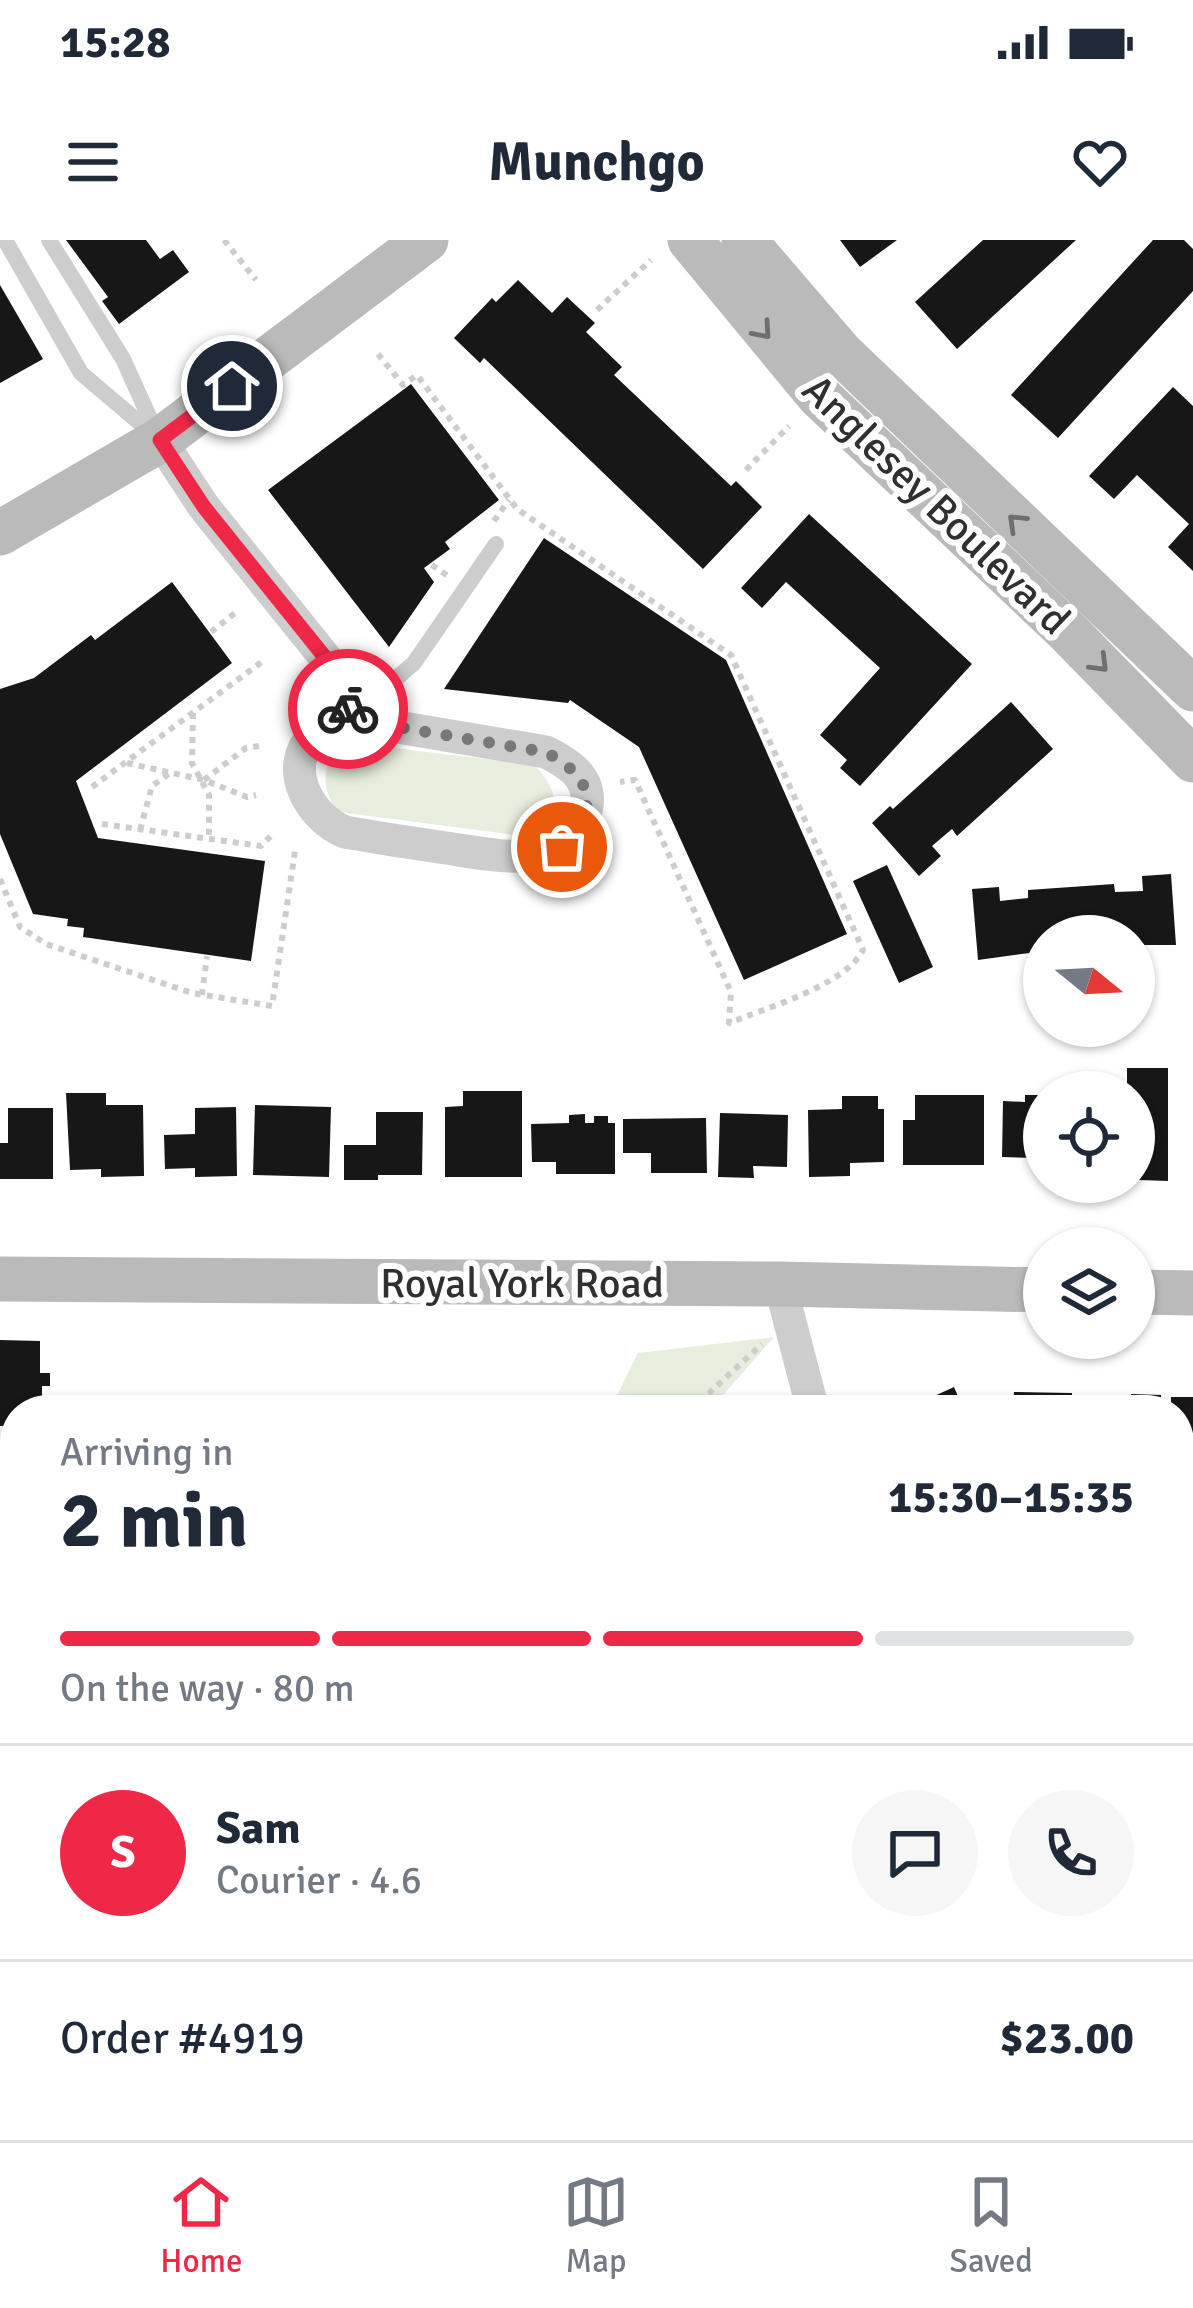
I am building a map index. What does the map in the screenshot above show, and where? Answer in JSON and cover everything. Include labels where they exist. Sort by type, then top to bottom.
[{"type":"street","points":[[0,533],[160,440],[426,240]]},
{"type":"street","name":"Anglesey Boulevard","points":[[744,240],[841,353],[1193,689]]},
{"type":"street","name":"Anglesey Boulevard","points":[[670,250],[1066,631],[1193,760]]},
{"type":"street","points":[[160,440],[204,507],[340,676],[350,719]]},
{"type":"street","points":[[350,719],[545,752],[570,765],[587,792],[578,831],[562,847],[513,858],[345,832],[326,824],[311,808],[303,789],[304,750],[314,734],[350,719]]},
{"type":"street","name":"Royal York Road","points":[[0,1280],[1023,1290]]},
{"type":"street","points":[[780,1284],[809,1395]]},
{"type":"street","points":[[1155,1292],[1193,1293]]},
{"type":"lane","points":[[5,240],[81,373],[160,440]]},
{"type":"lane","points":[[49,240],[123,359],[160,440]]},
{"type":"lane","points":[[350,719],[414,663],[496,544]]},
{"type":"path","points":[[224,240],[256,280]]},
{"type":"path","points":[[597,310],[670,250]]},
{"type":"path","points":[[378,354],[403,385],[417,375],[517,509],[731,655],[862,956],[842,975],[729,1024],[731,992],[635,780],[620,782]]},
{"type":"path","points":[[746,470],[788,427]]},
{"type":"path","points":[[211,632],[235,613]]},
{"type":"path","points":[[92,788],[263,661]]},
{"type":"path","points":[[193,713],[192,763],[209,795],[209,838]]},
{"type":"path","points":[[205,780],[246,748],[259,746]]},
{"type":"path","points":[[125,763],[256,796]]},
{"type":"path","points":[[140,830],[152,786],[170,773]]},
{"type":"path","points":[[102,824],[261,846],[272,835]]},
{"type":"path","points":[[0,879],[20,927],[46,944],[202,995],[272,1006],[295,851]]},
{"type":"path","points":[[202,995],[207,956]]},
{"type":"path","points":[[707,1395],[761,1343]]},
{"type":"green space","points":[[353,743],[534,765],[554,796],[552,816],[547,824],[524,836],[339,812],[326,788],[326,772],[336,748]]},
{"type":"green space","points":[[774,1337],[723,1395],[617,1395],[638,1353]]},
{"type":"building","points":[[66,240],[146,240],[160,259],[173,250],[189,272],[119,324],[102,301],[108,297]]},
{"type":"building","points":[[840,240],[897,240],[860,267]]},
{"type":"building","points":[[983,240],[1076,240],[957,349],[915,302]]},
{"type":"building","points":[[1153,240],[1184,240],[1193,249],[1193,291],[1058,438],[1011,395]]},
{"type":"building","points":[[518,280],[552,313],[567,297],[595,323],[586,332],[622,367],[614,375],[731,486],[736,481],[762,507],[703,569],[484,358],[480,363],[454,338],[492,298],[496,302]]},
{"type":"building","points":[[0,285],[43,359],[0,383]]},
{"type":"building","points":[[411,384],[499,500],[445,542],[450,549],[424,568],[434,582],[389,647],[268,490]]},
{"type":"building","points":[[1173,387],[1193,406],[1193,571],[1168,547],[1189,524],[1137,475],[1114,499],[1089,476]]},
{"type":"building","points":[[809,514],[972,664],[860,786],[840,768],[847,760],[820,735],[880,668],[786,582],[762,608],[741,588]]},
{"type":"building","points":[[544,538],[726,660],[847,934],[744,980],[639,747],[570,700],[444,689]]},
{"type":"building","points":[[172,582],[232,663],[76,781],[98,838],[265,861],[251,961],[83,937],[84,928],[67,926],[68,919],[33,914],[0,834],[0,689],[34,678],[91,635],[95,640]]},
{"type":"building","points":[[1011,702],[1053,749],[957,836],[952,829],[932,846],[941,856],[919,876],[872,823]]},
{"type":"building","points":[[887,865],[933,967],[899,983],[853,881]]},
{"type":"building","points":[[1171,874],[1176,945],[1155,945],[1155,915],[1023,915],[1023,954],[978,960],[972,889],[999,887],[1000,901],[1028,898],[1028,890],[1114,884],[1115,892],[1143,891],[1142,876]]},
{"type":"building","points":[[1168,1068],[1168,1181],[1155,1181],[1155,1071],[1127,1071]]},
{"type":"building","points":[[463,1091],[522,1091],[522,1177],[445,1177],[445,1107],[463,1106]]},
{"type":"building","points":[[66,1093],[106,1093],[106,1105],[143,1105],[144,1176],[101,1177],[101,1169],[70,1170]]},
{"type":"building","points":[[915,1095],[984,1095],[984,1165],[903,1165],[903,1120],[915,1120]]},
{"type":"building","points":[[842,1096],[878,1096],[878,1109],[884,1109],[884,1162],[850,1163],[850,1176],[809,1177],[808,1110],[842,1109]]},
{"type":"building","points":[[1003,1101],[1023,1102],[1023,1158],[1002,1157]]},
{"type":"building","points":[[255,1105],[331,1107],[329,1177],[253,1175]]},
{"type":"building","points":[[236,1107],[237,1176],[195,1177],[195,1168],[165,1169],[164,1135],[195,1134],[195,1108]]},
{"type":"building","points":[[8,1108],[53,1108],[53,1179],[0,1179],[0,1143],[8,1143]]},
{"type":"building","points":[[376,1112],[423,1112],[422,1175],[344,1180],[344,1145],[376,1145]]},
{"type":"building","points":[[720,1113],[788,1115],[787,1167],[753,1166],[754,1178],[718,1177]]},
{"type":"building","points":[[585,1114],[585,1123],[594,1123],[594,1116],[608,1116],[608,1123],[615,1123],[615,1174],[556,1174],[556,1162],[532,1162],[531,1124],[569,1123],[569,1115]]},
{"type":"building","points":[[706,1118],[707,1173],[651,1173],[651,1153],[623,1153],[623,1119]]},
{"type":"building","points":[[0,1340],[40,1341],[40,1373],[50,1373],[50,1386],[42,1386],[42,1395],[0,1395]]},
{"type":"building","points":[[1014,1392],[1072,1393],[1072,1395]]},
{"type":"way so far","points":[[348,709],[350,719],[545,752],[570,765],[587,792],[586,810],[578,831],[562,847]]},
{"type":"route","points":[[232,386],[160,440],[204,507],[340,676],[348,709]]}]
